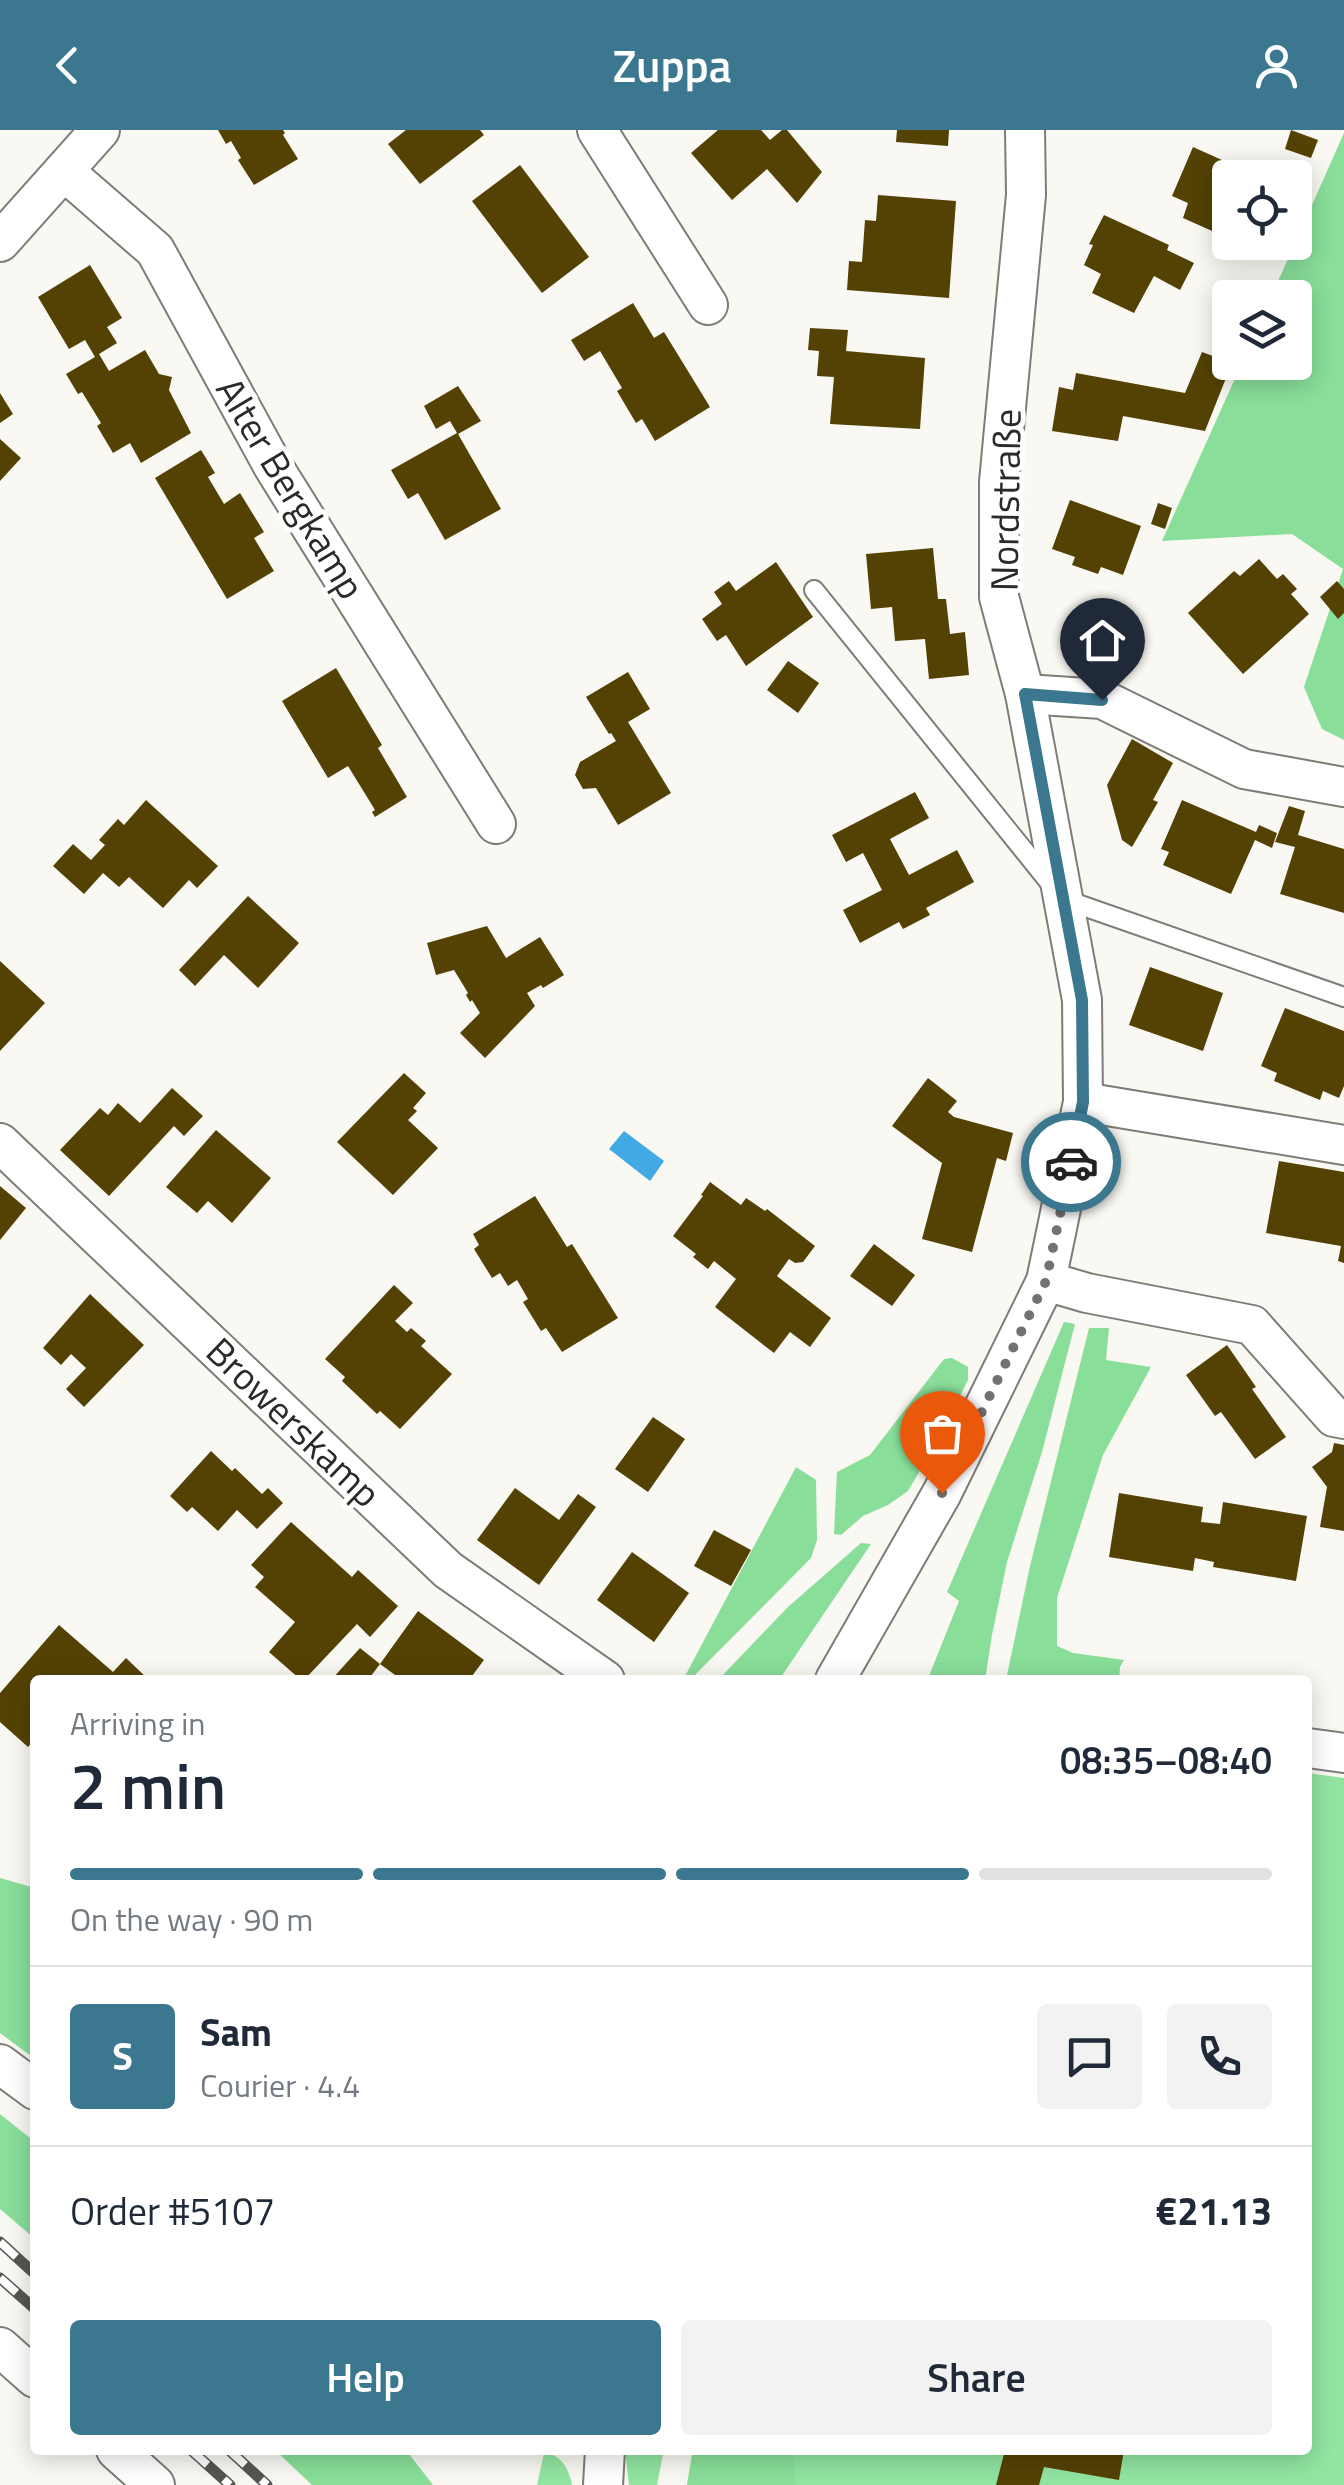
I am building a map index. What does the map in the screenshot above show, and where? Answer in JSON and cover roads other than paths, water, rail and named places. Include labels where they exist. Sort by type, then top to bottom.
[{"type":"street","points":[[0,242],[100,130]]},
{"type":"street","points":[[597,130],[708,306]]},
{"type":"street","name":"Nordstraße","points":[[838,1675],[942,1493],[1046,1281],[1083,1102],[1082,1000],[1025,694],[1000,597],[998,482],[1026,195],[1025,130]]},
{"type":"street","name":"Alter Bergkamp","points":[[64,172],[155,250],[273,466],[496,824]]},
{"type":"street","points":[[1025,694],[1102,700],[1244,769],[1344,787]]},
{"type":"street","points":[[1083,1102],[1344,1145]]},
{"type":"street","name":"Browerskamp","points":[[0,1143],[448,1570],[598,1675]]},
{"type":"street","points":[[1046,1281],[1087,1293],[1252,1325],[1334,1417],[1344,1419]]},
{"type":"street","points":[[1312,1749],[1344,1754]]},
{"type":"street","points":[[0,2064],[30,2086]]},
{"type":"street","points":[[0,2346],[30,2373]]},
{"type":"street","points":[[122,2455],[155,2485]]},
{"type":"street","points":[[604,2485],[605,2455]]},
{"type":"lane","points":[[814,590],[1063,899],[1344,997]]},
{"type":"water","points":[[624,1131],[664,1161],[650,1181],[609,1149]]},
{"type":"railway","points":[[0,2242],[30,2269]]},
{"type":"railway","points":[[0,2278],[30,2305]]},
{"type":"railway","points":[[197,2455],[230,2485]]},
{"type":"railway","points":[[234,2455],[267,2485]]}]
